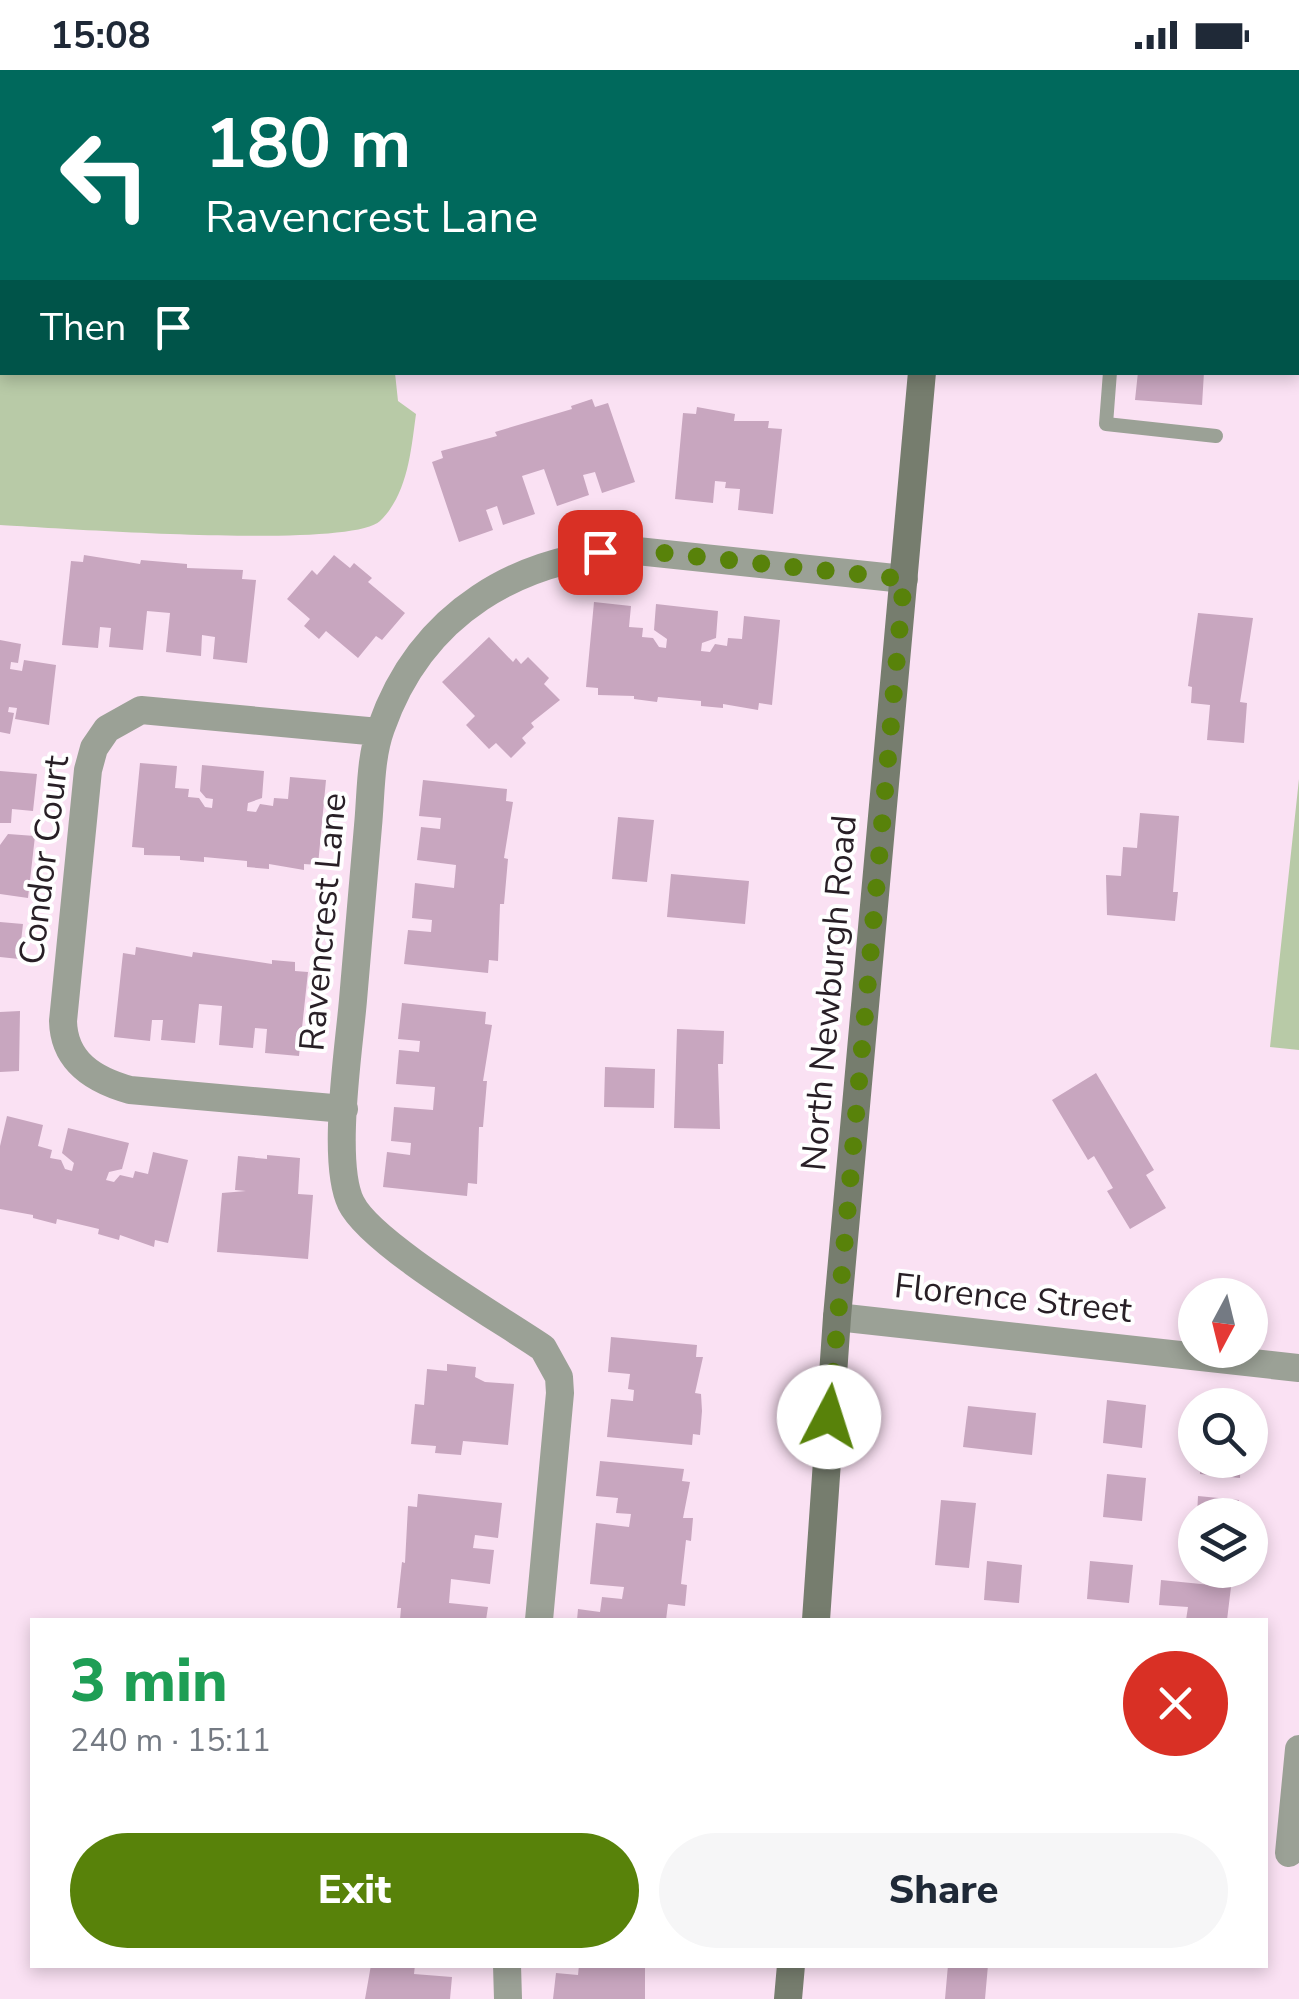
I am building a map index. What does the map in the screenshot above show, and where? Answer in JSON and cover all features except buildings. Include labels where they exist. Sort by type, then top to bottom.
[{"type":"main road","name":"North Newburgh Road","points":[[816,1618],[837,1317],[922,375]]},
{"type":"main road","points":[[788,1999],[790,1968]]},
{"type":"street","name":"Ravencrest Lane","points":[[539,1618],[560,1377],[542,1348],[364,1224],[344,1182],[344,1109],[379,732],[409,672],[463,608],[498,584],[555,561],[636,550],[904,579]]},
{"type":"street","name":"Condor Court","points":[[344,1109],[130,1090],[104,1083],[75,1060],[66,1045],[63,1021],[84,794],[100,738],[120,719],[141,710],[379,732]]},
{"type":"street","name":"Florence Street","points":[[837,1317],[1299,1368]]},
{"type":"street","points":[[1289,1853],[1299,1749]]},
{"type":"street","points":[[508,1968],[508,1999]]},
{"type":"lane","points":[[1110,375],[1106,424],[1216,436]]},
{"type":"green space","points":[[0,375],[395,375],[398,401],[416,414],[410,457],[397,498],[380,521],[357,530],[262,536],[0,525]]},
{"type":"green space","points":[[1299,779],[1299,1050],[1270,1047]]},
{"type":"route","points":[[600,552],[636,550],[904,579],[829,1417]]}]
